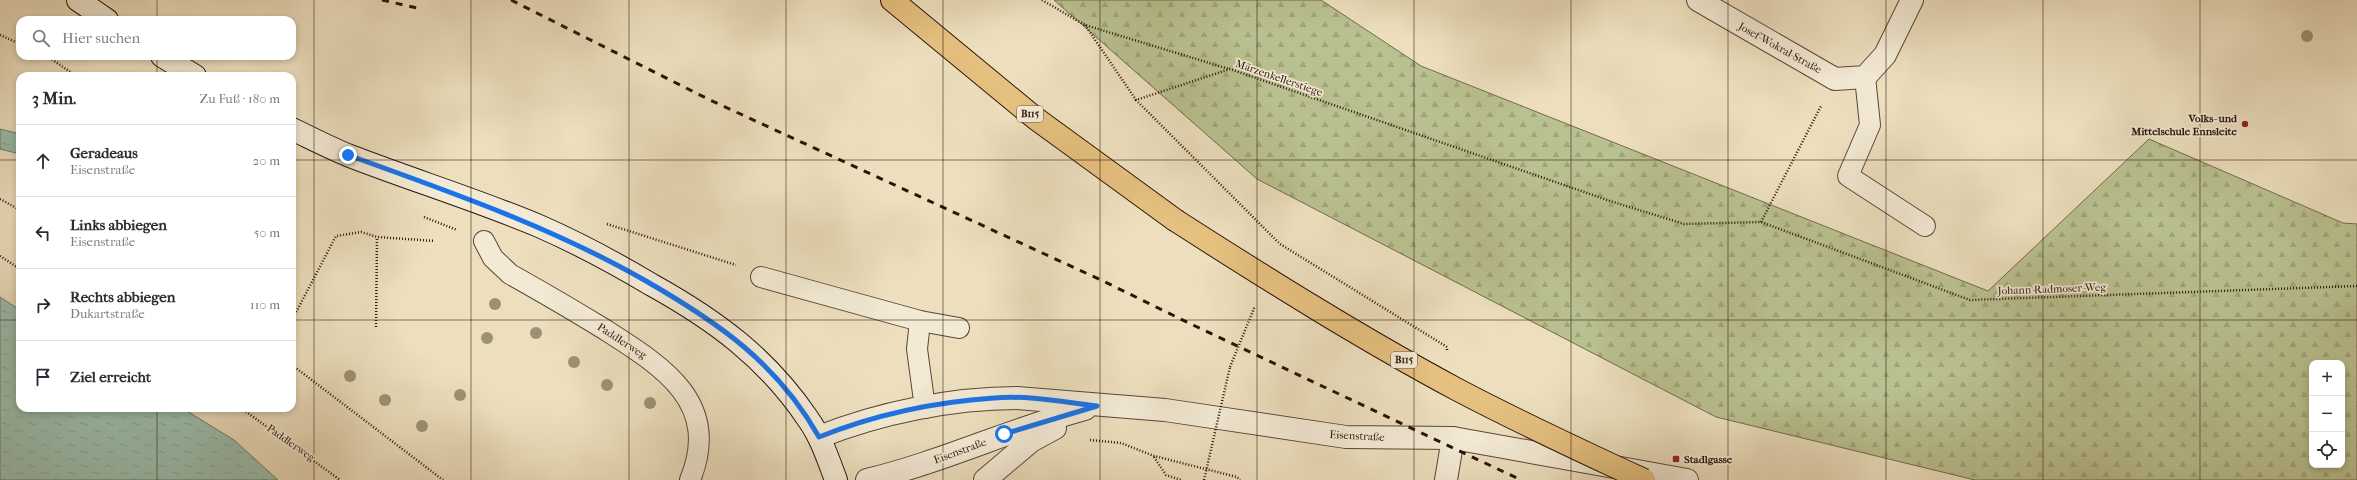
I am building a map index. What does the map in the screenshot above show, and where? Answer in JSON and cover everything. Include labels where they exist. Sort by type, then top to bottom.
[{"type":"main road","name":"B115","points":[[892,0],[1035,118],[1175,220],[1286,292],[1458,390],[1644,480]]},
{"type":"street","points":[[78,0],[101,16]]},
{"type":"street","name":"Josef-Wokral-Straße","points":[[1698,0],[1835,79]]},
{"type":"street","points":[[1835,79],[1866,77],[1885,55],[1912,0]]},
{"type":"street","points":[[169,60],[188,72]]},
{"type":"street","points":[[296,131],[348,155],[538,226],[593,252],[683,302],[722,327],[755,356],[784,386],[809,419],[819,437],[836,480]]},
{"type":"street","name":"Eisenstraße","points":[[819,437],[852,424],[925,408],[994,398],[1017,398],[1097,406],[1164,410],[1346,437],[1453,438],[1687,480]]},
{"type":"street","points":[[985,480],[1031,440],[1097,406]]},
{"type":"street","name":"Eisenstraße","points":[[868,480],[900,472],[1004,434],[1097,406]]},
{"type":"street","points":[[1446,480],[1453,438]]},
{"type":"lane","points":[[1866,77],[1870,125],[1848,176],[1925,226]]},
{"type":"lane","name":"Paddlerweg","points":[[484,241],[493,258],[510,274],[634,348],[657,364],[675,381],[695,414],[701,443],[690,480]]},
{"type":"lane","points":[[761,276],[920,321],[959,328]]},
{"type":"lane","points":[[920,321],[917,349],[925,408]]},
{"type":"path","points":[[1042,0],[1085,25],[1230,69]]},
{"type":"path","points":[[1085,25],[1136,100],[1280,244],[1447,346]]},
{"type":"path","points":[[0,35],[16,42]]},
{"type":"path","points":[[53,60],[70,72]]},
{"type":"path","name":"Märzenkellerstiege","points":[[1136,100],[1230,69],[1610,201],[1684,224],[1761,222]]},
{"type":"path","points":[[1761,222],[1835,79]]},
{"type":"path","points":[[0,199],[16,208]]},
{"type":"path","name":"Johann-Radmoser-Weg","points":[[1761,222],[1970,300],[2357,286]]},
{"type":"path","points":[[605,223],[734,264],[761,276]]},
{"type":"path","points":[[296,312],[336,236],[361,232],[377,237],[435,241]]},
{"type":"path","points":[[376,327],[377,237]]},
{"type":"path","points":[[0,256],[16,266]]},
{"type":"path","points":[[1204,480],[1230,367]]},
{"type":"path","points":[[296,368],[443,480]]},
{"type":"path","name":"Paddlerweg","points":[[246,412],[340,480]]},
{"type":"path","points":[[1089,440],[1121,443],[1154,456],[1237,477],[1240,480]]},
{"type":"path","points":[[1154,456],[1166,475],[1181,480]]},
{"type":"green space","points":[[1054,0],[1321,0],[1421,66],[1988,291],[2149,139],[2343,223],[2357,224],[2357,480],[1975,480],[1716,417],[1257,179]]},
{"type":"water","points":[[0,129],[16,133],[16,153],[0,149]]},
{"type":"water","points":[[0,297],[16,307],[16,412],[188,412],[234,440],[278,480],[0,480]]},
{"type":"railway","points":[[382,0],[417,8]]},
{"type":"railway","points":[[511,0],[710,100],[1101,280],[1521,480]]},
{"type":"place","name":"Volks- und Mittelschule Ennsleite","points":[[2245,124]]},
{"type":"place","name":"Stadlgasse","points":[[1676,459]]},
{"type":"route","points":[[348,155],[464,197],[538,226],[593,252],[683,302],[722,327],[755,356],[784,386],[809,419],[819,437],[852,424],[880,416],[994,398],[1017,398],[1097,406],[1004,434]]}]
